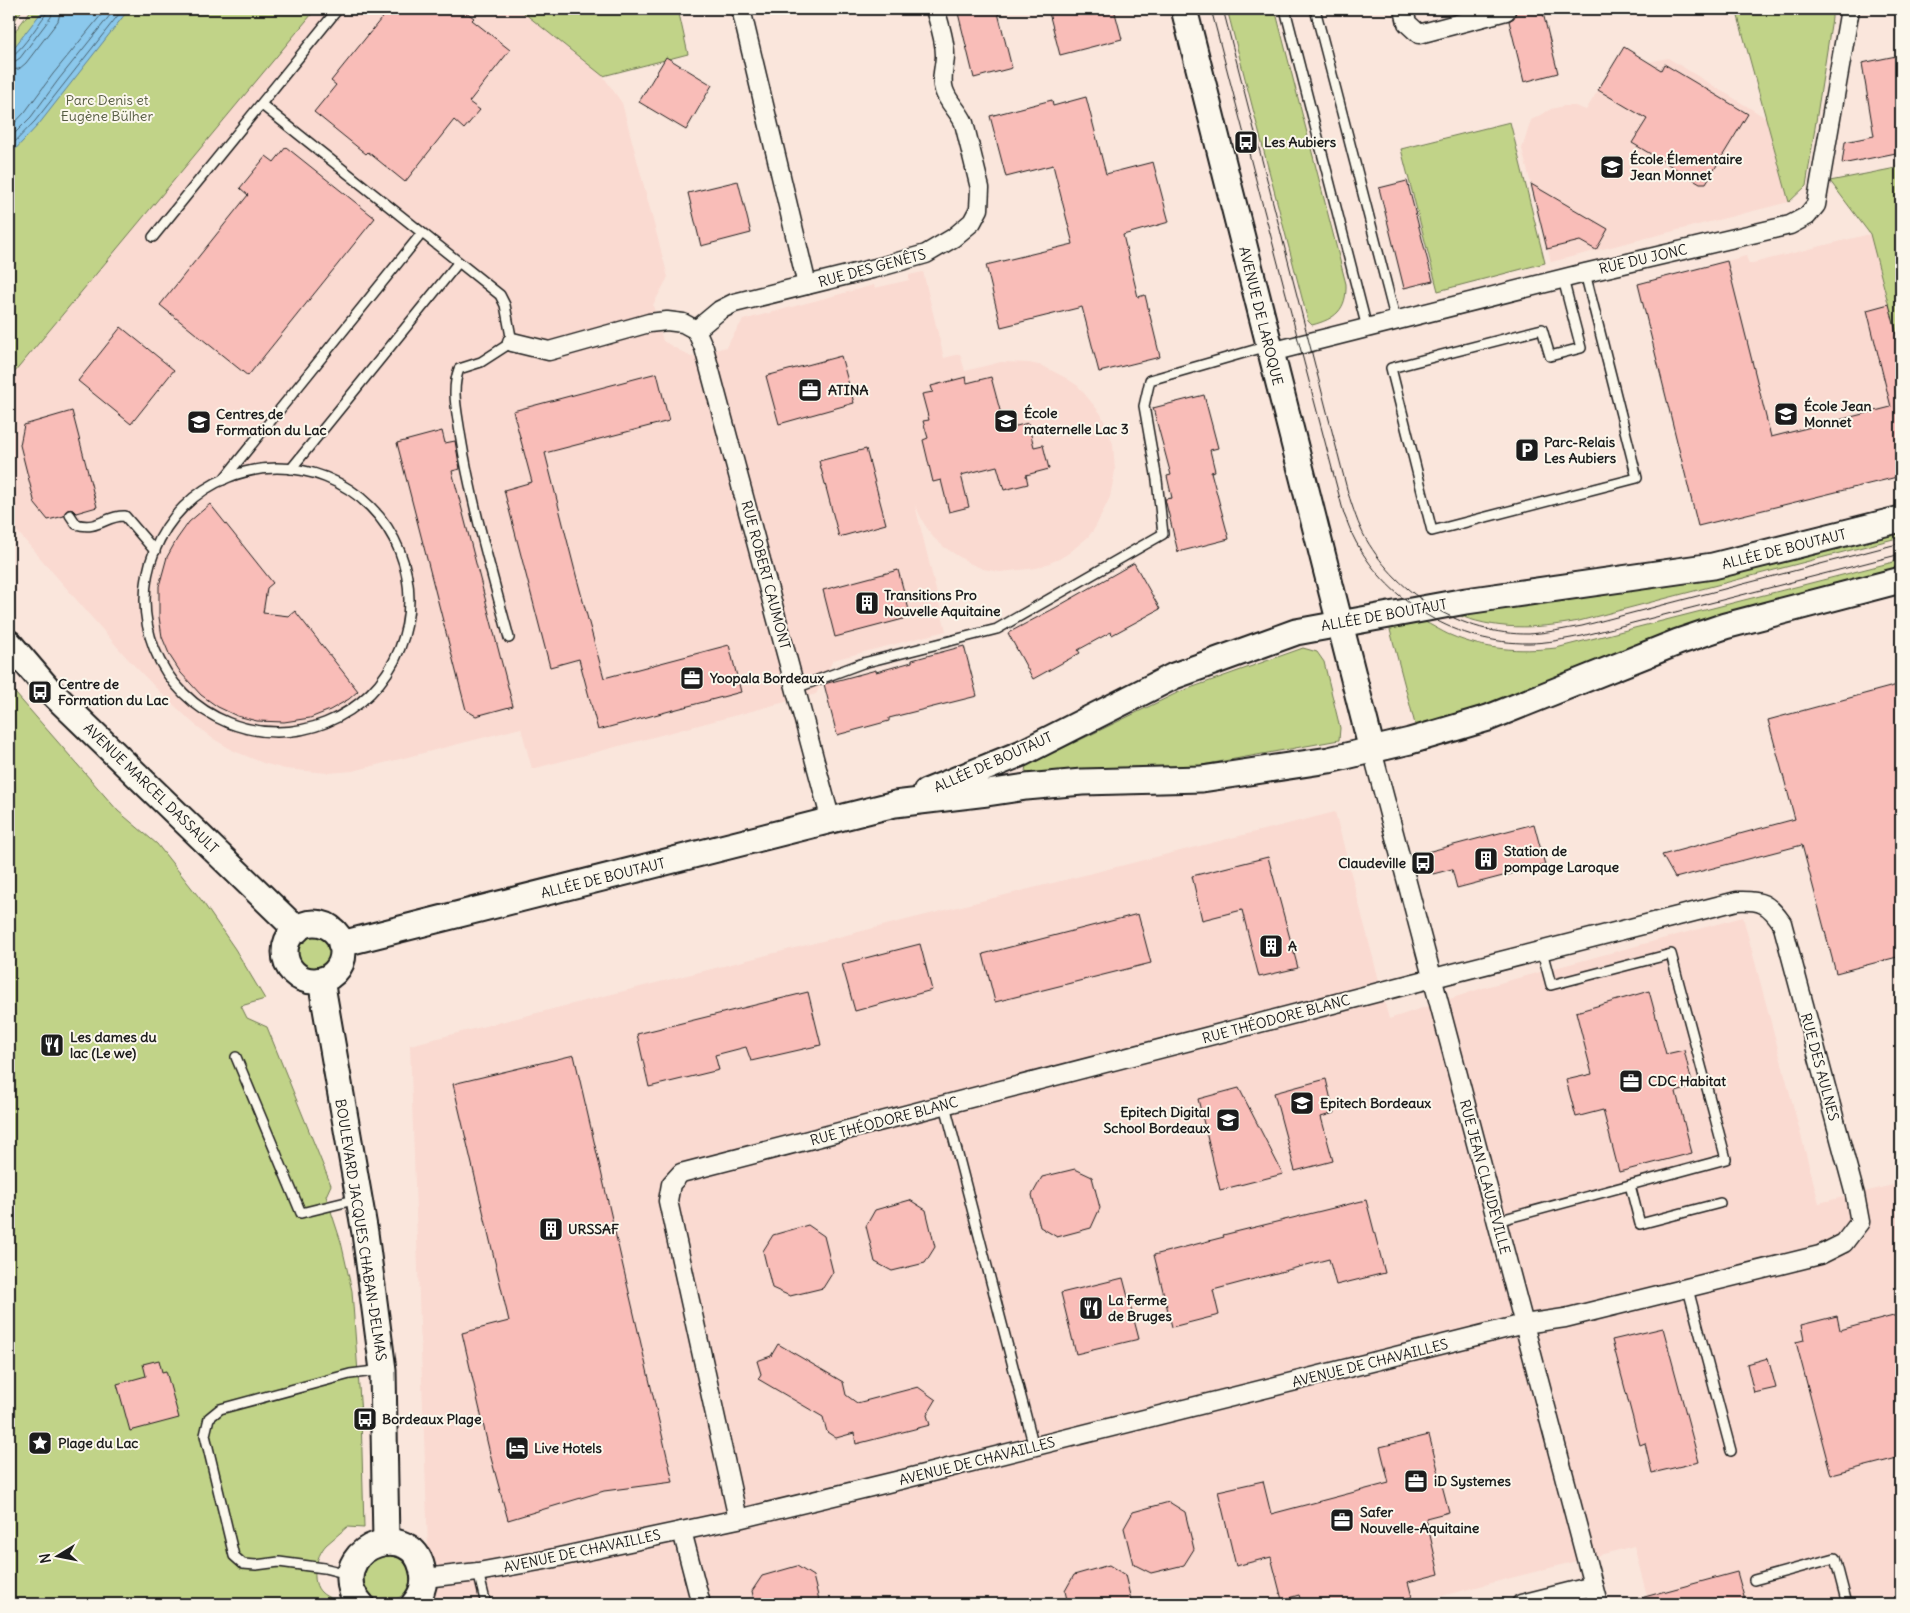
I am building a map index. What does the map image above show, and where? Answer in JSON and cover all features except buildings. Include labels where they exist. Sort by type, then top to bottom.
[{"type":"main road","name":"AVENUE DE LAROQUE","points":[[1184,9],[1372,750]]},
{"type":"main road","name":"ALLÉE DE BOUTAUT","points":[[896,804],[1022,753],[1174,676],[1296,632],[1466,600],[1713,566],[1901,519]]},
{"type":"main road","name":"ALLÉE DE BOUTAUT","points":[[341,944],[896,804],[987,794],[1026,786],[1082,782],[1202,779],[1321,762],[1410,741],[1488,718],[1669,646],[1725,626],[1901,580]]},
{"type":"main road","name":"AVENUE MARCEL DASSAULT","points":[[9,643],[50,691],[297,930]]},
{"type":"main road","points":[[312,924],[327,926],[338,937],[341,944],[342,956],[339,968],[333,974],[321,980],[314,981],[300,977],[288,967],[285,946],[288,939],[297,930],[312,924]]},
{"type":"main road","name":"BOULEVARD JACQUES CHABAN-DELMAS","points":[[321,980],[365,1233],[383,1370],[386,1542]]},
{"type":"main road","points":[[361,1604],[352,1592],[351,1575],[356,1559],[369,1547],[386,1542],[400,1544],[412,1551],[421,1563],[425,1578],[421,1595],[414,1604]]},
{"type":"street","name":"RUE DES GENÊTS","points":[[741,9],[807,285]]},
{"type":"street","name":"RUE DES GENÊTS","points":[[696,330],[720,310],[734,303],[880,267],[932,251],[972,222],[979,209],[980,188],[964,123],[960,113],[948,100],[942,81],[945,54],[935,9]]},
{"type":"street","points":[[1404,9],[1407,24],[1419,34],[1506,11]]},
{"type":"street","name":"RUE DU JONC","points":[[1270,349],[1368,328],[1585,273],[1790,225],[1808,216],[1816,205],[1850,9]]},
{"type":"street","points":[[512,342],[549,351],[649,323],[667,321],[683,323],[696,330]]},
{"type":"street","name":"RUE ROBERT CAUMONT","points":[[696,330],[704,348],[712,375],[831,820]]},
{"type":"street","name":"RUE JEAN CLAUDEVILLE","points":[[1372,750],[1598,1604]]},
{"type":"street","name":"RUE DES AULNES","points":[[1433,979],[1737,901],[1754,901],[1770,907],[1782,923],[1855,1195],[1860,1222],[1844,1243],[1820,1255],[1565,1318],[1524,1324]]},
{"type":"street","name":"RUE THÉODORE BLANC","points":[[738,1518],[668,1201],[671,1184],[681,1173],[1433,979]]},
{"type":"street","name":"AVENUE DE CHAVAILLES","points":[[425,1578],[478,1572],[545,1560],[682,1531],[1034,1447],[1524,1324]]},
{"type":"street","points":[[682,1531],[701,1604]]},
{"type":"street","points":[[1522,1604],[1593,1586]]},
{"type":"lane","points":[[153,237],[338,9]]},
{"type":"lane","points":[[1284,9],[1368,328]]},
{"type":"lane","points":[[1315,9],[1396,321]]},
{"type":"lane","points":[[262,105],[500,295],[505,304],[512,342],[481,362],[459,369],[454,382],[467,477],[509,638]]},
{"type":"lane","points":[[223,480],[422,233]]},
{"type":"lane","points":[[291,469],[458,263]]},
{"type":"lane","points":[[1563,279],[1581,348],[1550,356],[1542,330],[1390,368],[1432,531],[1637,478],[1585,273]]},
{"type":"lane","points":[[796,688],[863,663],[996,629],[1163,534],[1157,480],[1144,406],[1150,380],[1270,349]]},
{"type":"lane","points":[[260,469],[291,469],[326,477],[359,497],[376,512],[398,546],[405,566],[408,589],[408,615],[405,634],[388,673],[361,702],[341,716],[313,727],[285,732],[259,731],[236,726],[218,718],[200,707],[170,677],[158,655],[149,629],[146,588],[155,551],[165,531],[178,514],[203,491],[223,480],[260,469]]},
{"type":"lane","points":[[70,514],[76,524],[86,527],[117,516],[125,516],[155,551]]},
{"type":"lane","points":[[1497,1221],[1726,1159],[1671,954],[1551,985],[1542,951]]},
{"type":"lane","points":[[236,1057],[301,1213],[358,1199]]},
{"type":"lane","points":[[945,1105],[1034,1447]]},
{"type":"lane","points":[[1630,1185],[1640,1224],[1720,1203]]},
{"type":"lane","points":[[1688,1289],[1731,1451]]},
{"type":"lane","points":[[351,1575],[324,1568],[279,1562],[256,1565],[244,1564],[234,1556],[205,1435],[209,1418],[220,1409],[350,1374],[383,1370]]},
{"type":"lane","points":[[1754,1580],[1835,1558],[1847,1604]]},
{"type":"lane","points":[[478,1572],[486,1604]]},
{"type":"shaded area","points":[[315,9],[519,9],[603,76],[622,103],[668,277],[653,305],[663,341],[691,357],[726,347],[743,320],[874,285],[875,288],[909,280],[909,275],[923,272],[944,358],[960,354],[965,371],[1001,362],[1029,363],[1043,366],[1078,386],[1101,414],[1113,444],[1115,471],[1110,497],[1095,528],[1087,538],[1059,559],[1037,568],[1000,572],[983,569],[969,563],[944,547],[933,537],[915,505],[946,631],[833,660],[816,694],[532,769],[521,728],[353,771],[328,773],[285,769],[263,763],[234,751],[212,738],[193,723],[127,658],[9,522],[9,376]]},
{"type":"shaded area","name":"École Élementaire Jean Monnet","points":[[1624,47],[1648,62],[1668,58],[1766,118],[1789,202],[1551,262],[1522,149],[1531,120],[1551,109],[1564,106],[1575,106],[1586,110]]},
{"type":"shaded area","name":"École Jean Monnet","points":[[1870,234],[1901,352],[1901,476],[1698,526],[1638,284],[1746,256],[1749,264]]},
{"type":"shaded area","points":[[1335,812],[1389,1019],[1489,986],[1743,917],[1819,1203],[1901,1183],[1901,1604],[1649,1604],[1634,1546],[1411,1604],[430,1604],[410,1045]]},
{"type":"green space","points":[[9,9],[23,9],[9,28]]},
{"type":"green space","name":"Parc Denis et Eugène Bülher","points":[[32,9],[316,9],[9,379],[9,39]]},
{"type":"green space","points":[[519,9],[678,9],[688,54],[603,76]]},
{"type":"green space","points":[[1227,9],[1275,9],[1346,284],[1346,293],[1342,307],[1333,316],[1320,323],[1312,325],[1308,321]]},
{"type":"green space","points":[[1736,9],[1832,9],[1806,186],[1789,202]]},
{"type":"green space","points":[[1510,122],[1545,263],[1438,291],[1401,149]]},
{"type":"green space","points":[[1901,167],[1901,352],[1870,234],[1830,181]]},
{"type":"green space","points":[[1901,528],[1901,537],[1579,621],[1547,626],[1500,626],[1469,619],[1453,613]]},
{"type":"green space","points":[[1901,560],[1901,569],[1416,728],[1389,626],[1419,620],[1447,634],[1489,647],[1515,650],[1556,648]]},
{"type":"green space","points":[[1303,648],[1317,652],[1324,662],[1340,728],[1339,740],[1202,765],[1030,775],[1025,771],[1026,766],[1179,692]]},
{"type":"green space","points":[[9,686],[118,811],[157,844],[202,901],[235,949],[265,999],[241,1006],[247,1018],[267,1027],[331,1185],[326,1196],[341,1242],[352,1291],[361,1414],[364,1528],[347,1527],[322,1550],[315,1569],[316,1582],[322,1593],[343,1604],[9,1604]]},
{"type":"green space","points":[[313,934],[320,935],[326,939],[330,945],[330,959],[326,965],[320,969],[313,970],[306,969],[300,965],[296,959],[295,952],[296,945],[300,939],[306,935]]},
{"type":"green space","points":[[382,1555],[392,1555],[406,1565],[410,1578],[406,1591],[400,1597],[392,1601],[382,1601],[368,1591],[364,1583],[364,1573],[374,1559]]},
{"type":"water","points":[[44,9],[129,9],[39,124],[9,156],[9,54]]},
{"type":"tram line","points":[[1211,9],[1344,514],[1356,542],[1370,564],[1387,584],[1407,601],[1429,616],[1452,628],[1477,636],[1529,643],[1556,641],[1582,636],[1901,554]]},
{"type":"tram line","points":[[1223,9],[1348,493],[1366,539],[1396,578],[1415,594],[1435,608],[1480,628],[1504,633],[1529,634],[1549,632],[1582,626],[1901,543]]},
{"type":"place","name":"Les Aubiers","points":[[1246,142]]},
{"type":"place","name":"École Élementaire Jean Monnet","points":[[1612,167]]},
{"type":"place","name":"ATINA","points":[[810,390]]},
{"type":"place","name":"École Jean Monnet","points":[[1786,414]]},
{"type":"place","name":"École maternelle Lac 3","points":[[1006,421]]},
{"type":"place","name":"Centres de Formation du Lac","points":[[199,422]]},
{"type":"place","name":"Parc-Relais Les Aubiers","points":[[1527,450]]},
{"type":"place","name":"Transitions Pro Nouvelle Aquitaine","points":[[867,603]]},
{"type":"place","name":"Yoopala Bordeaux","points":[[692,678]]},
{"type":"place","name":"Centre de Formation du Lac","points":[[40,692]]},
{"type":"place","name":"Station de pompage Laroque","points":[[1486,859]]},
{"type":"place","name":"Claudeville","points":[[1423,863]]},
{"type":"place","name":"A","points":[[1271,946]]},
{"type":"place","name":"Les dames du lac (Le we)","points":[[52,1045]]},
{"type":"place","name":"CDC Habitat","points":[[1631,1081]]},
{"type":"place","name":"Epitech Bordeaux","points":[[1302,1103]]},
{"type":"place","name":"Epitech Digital School Bordeaux","points":[[1228,1120]]},
{"type":"place","name":"URSSAF","points":[[551,1229]]},
{"type":"place","name":"La Ferme de Bruges","points":[[1091,1308]]},
{"type":"place","name":"Bordeaux Plage","points":[[365,1419]]},
{"type":"place","name":"Plage du Lac","points":[[40,1443]]},
{"type":"place","name":"Live Hotels","points":[[517,1448]]},
{"type":"place","name":"iD Systemes","points":[[1416,1481]]},
{"type":"place","name":"Safer Nouvelle-Aquitaine","points":[[1342,1520]]}]
